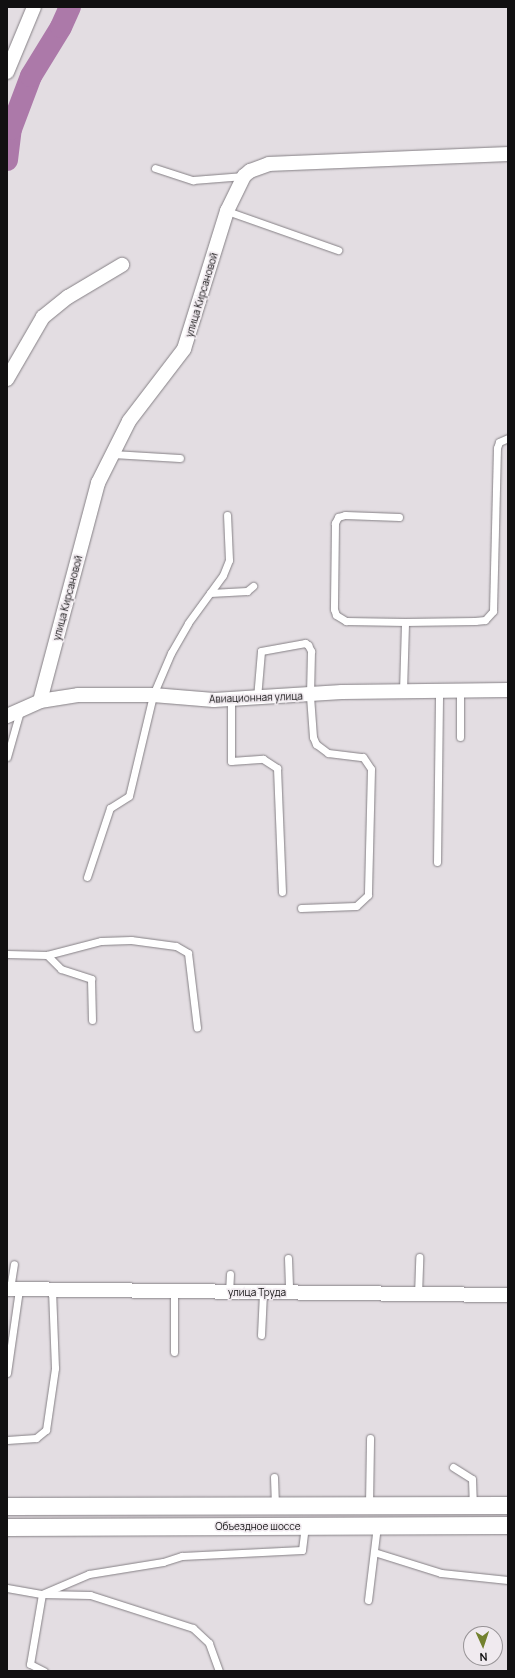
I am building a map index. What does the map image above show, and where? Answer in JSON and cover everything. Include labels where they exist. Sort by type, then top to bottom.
[{"type":"street","points":[[7,72],[34,7]]},
{"type":"street","points":[[244,176],[250,171],[269,164],[508,154]]},
{"type":"street","name":"улица Кирсановой","points":[[40,700],[98,483],[111,454],[129,421],[184,349],[227,211],[244,176]]},
{"type":"street","points":[[7,379],[43,317],[68,297],[122,265]]},
{"type":"street","name":"Авиационная улица","points":[[7,716],[40,700],[78,696],[153,695],[231,700],[403,691],[508,690]]},
{"type":"street","name":"улица Труда","points":[[12,1289],[174,1293],[508,1295]]},
{"type":"street","points":[[7,1506],[508,1505]]},
{"type":"street","name":"Объездное шоссе","points":[[7,1527],[508,1526]]},
{"type":"lane","points":[[155,168],[193,180],[244,176]]},
{"type":"lane","points":[[227,211],[338,250]]},
{"type":"lane","points":[[399,517],[345,515],[338,518],[335,523],[334,609],[336,615],[346,621],[405,622],[485,620],[493,611],[496,448],[499,442],[508,438]]},
{"type":"lane","points":[[111,454],[180,458]]},
{"type":"lane","points":[[87,877],[110,808],[129,796],[153,695],[179,638],[223,575],[229,560],[227,515]]},
{"type":"lane","points":[[210,593],[247,591],[253,586]]},
{"type":"lane","points":[[403,691],[405,622]]},
{"type":"lane","points":[[257,698],[261,651],[304,643],[311,651],[310,696],[313,737],[316,744],[328,753],[363,757],[371,769],[370,888],[368,895],[356,906],[302,908]]},
{"type":"lane","points":[[460,690],[460,737]]},
{"type":"lane","points":[[437,862],[439,691]]},
{"type":"lane","points":[[231,700],[231,761],[263,759],[277,768],[282,892]]},
{"type":"lane","points":[[7,756],[21,710]]},
{"type":"lane","points":[[7,954],[47,955],[101,941],[131,940],[176,946],[188,953],[197,1027]]},
{"type":"lane","points":[[47,955],[62,969],[91,979],[92,1020]]},
{"type":"lane","points":[[418,1295],[419,1257]]},
{"type":"lane","points":[[288,1258],[288,1294]]},
{"type":"lane","points":[[7,1373],[14,1264]]},
{"type":"lane","points":[[230,1274],[230,1293]]},
{"type":"lane","points":[[7,1440],[36,1438],[46,1430],[54,1368],[52,1290]]},
{"type":"lane","points":[[174,1293],[174,1352]]},
{"type":"lane","points":[[261,1334],[263,1293]]},
{"type":"lane","points":[[369,1505],[370,1438]]},
{"type":"lane","points":[[453,1467],[472,1479],[473,1505]]},
{"type":"lane","points":[[274,1476],[275,1505]]},
{"type":"lane","points":[[368,1600],[376,1526]]},
{"type":"lane","points":[[42,1594],[89,1574],[163,1562],[182,1556],[302,1550],[305,1527]]},
{"type":"lane","points":[[374,1552],[441,1573],[508,1580]]},
{"type":"lane","points":[[7,1588],[42,1594],[90,1595],[192,1628],[209,1643],[219,1671]]},
{"type":"lane","points":[[42,1594],[30,1667],[44,1671]]},
{"type":"waterway","points":[[7,160],[11,129],[31,76],[61,27],[70,7]]}]
